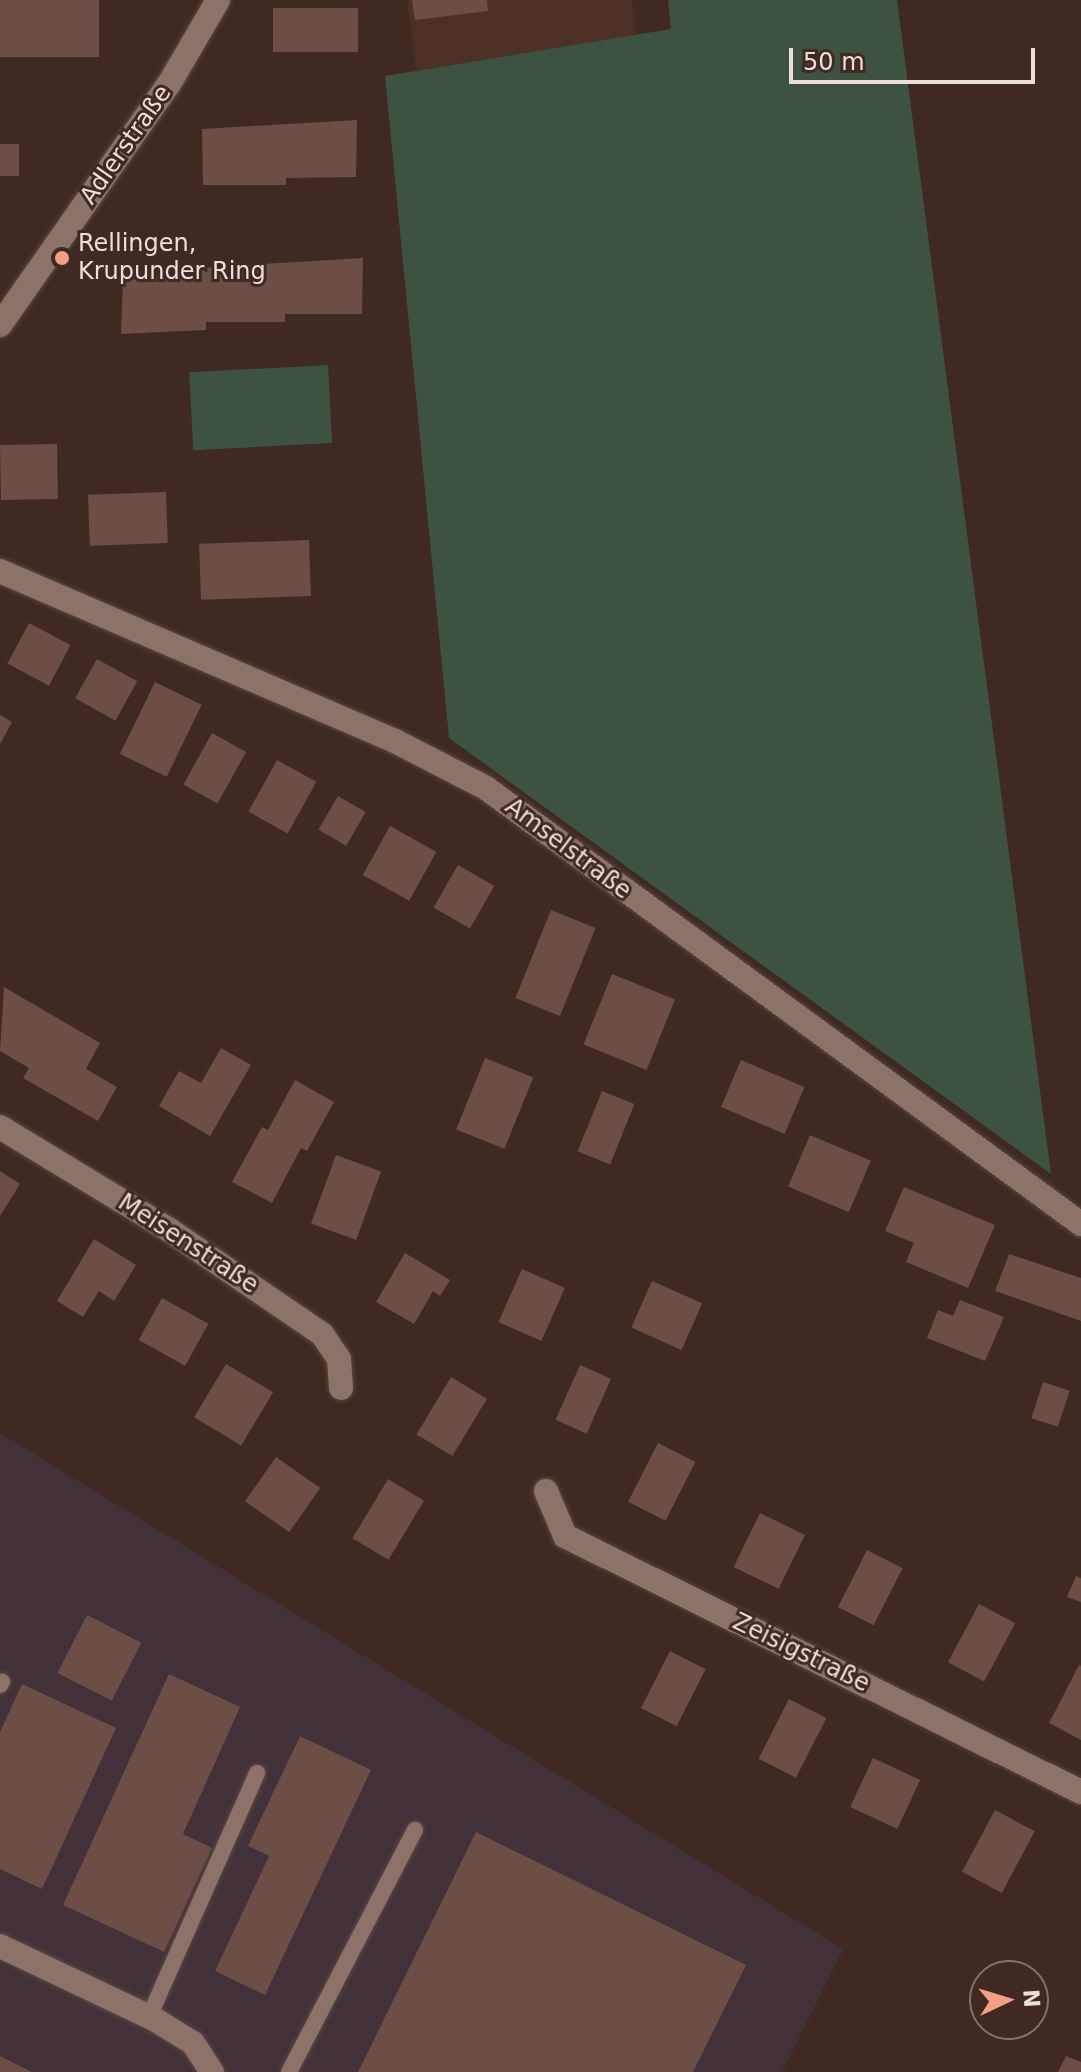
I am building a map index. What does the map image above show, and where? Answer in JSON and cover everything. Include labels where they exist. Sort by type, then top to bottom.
[{"type":"street","name":"Adlerstraße","points":[[0,325],[169,84],[218,0]]},
{"type":"street","name":"Amselstraße","points":[[0,571],[395,741],[486,788],[1081,1224]]},
{"type":"street","name":"Meisenstraße","points":[[0,1127],[168,1229],[322,1334],[339,1359],[341,1388]]},
{"type":"street","name":"Zeisigstraße","points":[[546,1491],[565,1536],[1081,1792]]},
{"type":"street","points":[[0,1946],[149,2017],[193,2043],[212,2072]]},
{"type":"lane","points":[[149,2017],[257,1773]]},
{"type":"lane","points":[[289,2072],[415,1830]]},
{"type":"shaded area","points":[[407,0],[632,0],[636,38],[417,74]]},
{"type":"shaded area","points":[[0,1433],[843,1949],[782,2072],[0,2072]]},
{"type":"green space","points":[[668,0],[897,0],[1051,1174],[449,738],[385,76],[671,29]]},
{"type":"green space","points":[[328,365],[332,443],[193,450],[189,372]]},
{"type":"building","points":[[0,0],[99,0],[99,57],[0,57]]},
{"type":"building","points":[[412,0],[487,0],[488,11],[415,20]]},
{"type":"building","points":[[273,8],[358,8],[358,52],[273,52]]},
{"type":"building","points":[[357,120],[356,177],[286,178],[286,185],[203,185],[202,129]]},
{"type":"building","points":[[0,144],[19,144],[19,176],[0,176]]},
{"type":"building","points":[[363,258],[362,314],[285,314],[285,322],[206,322],[206,330],[121,334],[123,276],[198,275],[198,268]]},
{"type":"building","points":[[57,444],[58,499],[1,500],[0,445]]},
{"type":"building","points":[[166,492],[168,543],[90,546],[88,495]]},
{"type":"building","points":[[309,540],[311,596],[201,600],[199,544]]},
{"type":"building","points":[[29,623],[70,645],[49,686],[7,664]]},
{"type":"building","points":[[97,659],[137,681],[115,721],[75,698]]},
{"type":"building","points":[[155,682],[202,705],[167,777],[120,754]]},
{"type":"building","points":[[0,715],[12,722],[0,744]]},
{"type":"building","points":[[212,733],[246,752],[218,804],[183,785]]},
{"type":"building","points":[[277,760],[316,782],[288,833],[248,812]]},
{"type":"building","points":[[338,796],[366,812],[346,846],[318,830]]},
{"type":"building","points":[[390,826],[436,852],[409,901],[363,875]]},
{"type":"building","points":[[458,865],[494,886],[470,928],[434,907]]},
{"type":"building","points":[[551,910],[596,928],[560,1016],[515,998]]},
{"type":"building","points":[[612,974],[675,999],[647,1070],[584,1044]]},
{"type":"building","points":[[4,987],[100,1043],[86,1069],[117,1087],[98,1121],[23,1078],[29,1068],[0,1051]]},
{"type":"building","points":[[221,1048],[251,1065],[210,1136],[159,1106],[179,1071],[201,1083]]},
{"type":"building","points":[[485,1058],[533,1077],[504,1149],[456,1129]]},
{"type":"building","points":[[741,1060],[805,1087],[785,1134],[721,1107]]},
{"type":"building","points":[[295,1080],[334,1102],[307,1151],[301,1148],[272,1203],[232,1182],[262,1127],[268,1130]]},
{"type":"building","points":[[602,1091],[634,1104],[610,1164],[578,1151]]},
{"type":"building","points":[[810,1135],[871,1161],[849,1212],[788,1187]]},
{"type":"building","points":[[336,1155],[381,1171],[356,1240],[311,1224]]},
{"type":"building","points":[[0,1171],[20,1184],[0,1216]]},
{"type":"building","points":[[904,1187],[995,1225],[968,1288],[906,1262],[914,1243],[885,1231]]},
{"type":"building","points":[[94,1239],[136,1265],[114,1301],[99,1291],[83,1317],[57,1301]]},
{"type":"building","points":[[405,1253],[450,1280],[440,1296],[433,1291],[414,1324],[376,1302]]},
{"type":"building","points":[[1009,1254],[1081,1278],[1081,1321],[995,1291]]},
{"type":"building","points":[[522,1269],[565,1288],[541,1341],[498,1322]]},
{"type":"building","points":[[652,1281],[702,1303],[682,1350],[631,1328]]},
{"type":"building","points":[[162,1298],[208,1324],[185,1366],[139,1340]]},
{"type":"building","points":[[960,1300],[1004,1317],[985,1361],[927,1338],[938,1310],[953,1316]]},
{"type":"building","points":[[226,1364],[273,1392],[241,1445],[194,1417]]},
{"type":"building","points":[[580,1365],[611,1379],[587,1434],[556,1420]]},
{"type":"building","points":[[451,1377],[487,1399],[452,1456],[416,1434]]},
{"type":"building","points":[[1043,1382],[1070,1391],[1058,1427],[1031,1418]]},
{"type":"building","points":[[658,1443],[695,1462],[665,1521],[628,1502]]},
{"type":"building","points":[[276,1457],[320,1488],[289,1532],[245,1501]]},
{"type":"building","points":[[388,1479],[424,1501],[388,1560],[352,1538]]},
{"type":"building","points":[[760,1513],[805,1535],[779,1589],[734,1567]]},
{"type":"building","points":[[867,1550],[903,1568],[874,1625],[838,1607]]},
{"type":"building","points":[[1076,1576],[1081,1578],[1081,1602],[1067,1597]]},
{"type":"building","points":[[979,1604],[1015,1623],[984,1682],[948,1662]]},
{"type":"building","points":[[87,1615],[141,1643],[112,1701],[57,1673]]},
{"type":"building","points":[[670,1651],[706,1669],[677,1726],[641,1708]]},
{"type":"building","points":[[1081,1666],[1081,1740],[1049,1723]]},
{"type":"building","points":[[169,1674],[240,1707],[183,1834],[212,1848],[164,1952],[63,1905]]},
{"type":"building","points":[[22,1684],[116,1728],[42,1889],[0,1869],[0,1732]]},
{"type":"building","points":[[789,1699],[826,1718],[796,1778],[759,1759]]},
{"type":"building","points":[[300,1736],[371,1770],[265,1995],[215,1971],[269,1856],[248,1846]]},
{"type":"building","points":[[873,1758],[920,1780],[897,1829],[850,1807]]},
{"type":"building","points":[[995,1810],[1035,1831],[1002,1893],[962,1872]]},
{"type":"building","points":[[476,1832],[746,1965],[693,2072],[358,2072]]},
{"type":"building","points":[[0,2056],[32,2072],[0,2072]]},
{"type":"building","points":[[1066,2056],[1081,2062],[1081,2072],[1058,2072]]},
{"type":"place","name":"Rellingen, Krupunder Ring","points":[[62,258]]}]
